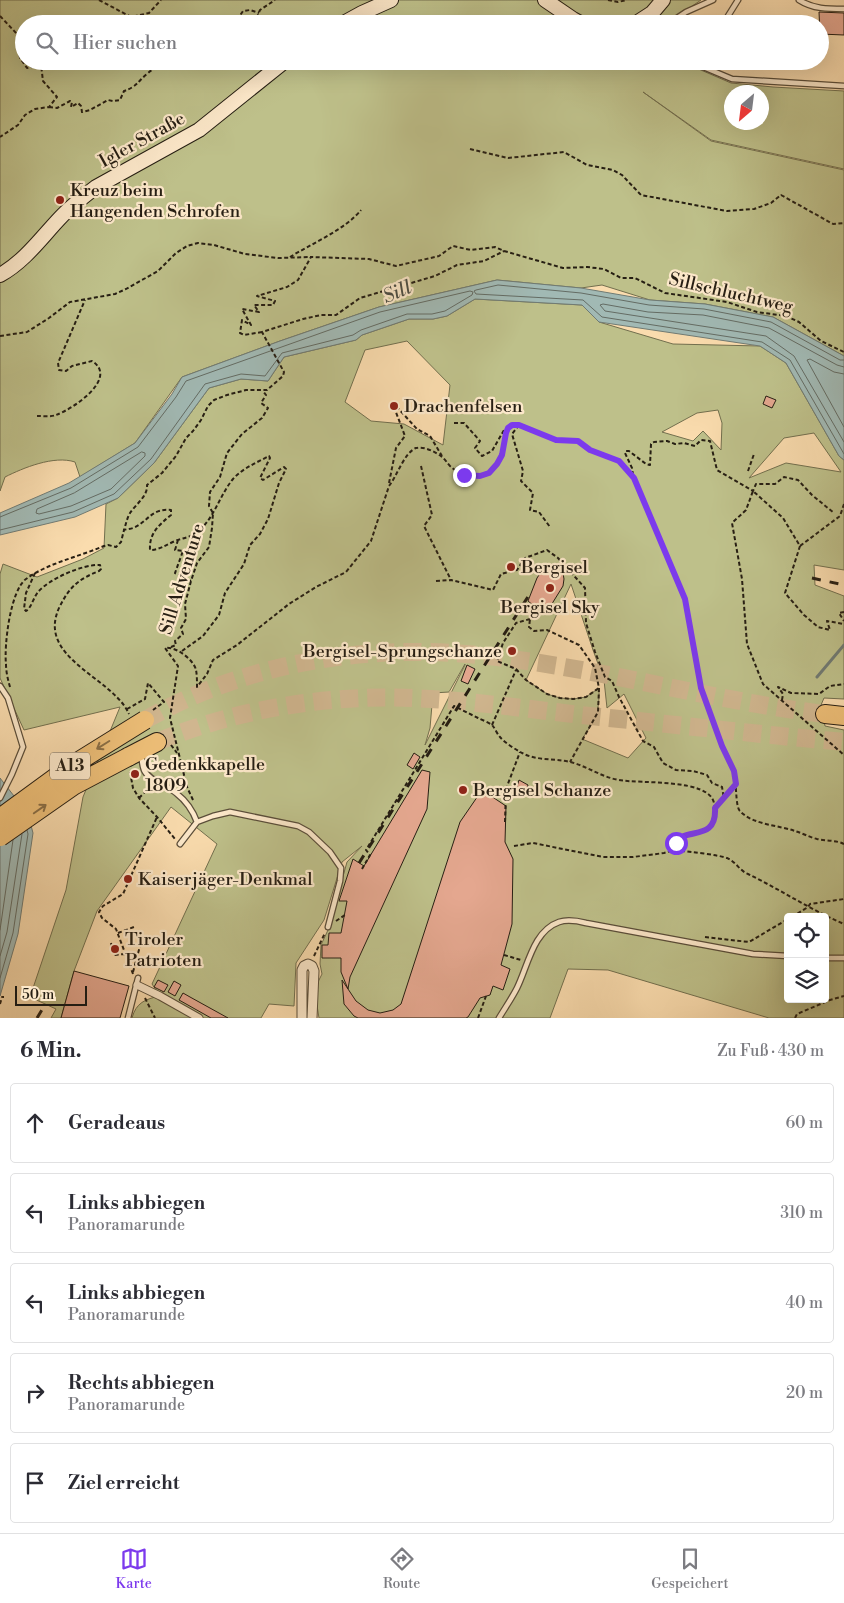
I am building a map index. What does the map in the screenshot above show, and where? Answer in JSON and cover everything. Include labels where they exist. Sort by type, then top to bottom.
[{"type":"highway","points":[[825,714],[844,716]]},
{"type":"highway","name":"A13","points":[[0,818],[70,766],[144,720]]},
{"type":"highway","name":"A13","points":[[0,837],[73,786],[157,742]]},
{"type":"main road","points":[[358,15],[391,0]]},
{"type":"main road","points":[[545,0],[567,15]]},
{"type":"main road","points":[[649,15],[663,0]]},
{"type":"main road","name":"Igler Straße","points":[[0,275],[27,255],[60,217],[96,187],[199,130],[274,70]]},
{"type":"street","points":[[302,1018],[302,970],[305,965],[309,964],[314,972],[312,1018]]},
{"type":"street","points":[[138,984],[198,1018]]},
{"type":"lane","points":[[682,15],[713,0]]},
{"type":"lane","points":[[729,15],[738,0]]},
{"type":"lane","points":[[799,0],[806,5],[824,9],[844,9]]},
{"type":"lane","points":[[714,70],[732,79],[844,86]]},
{"type":"lane","points":[[0,686],[8,698],[23,747],[0,798]]},
{"type":"lane","points":[[134,754],[150,778],[176,792],[190,808],[197,822]]},
{"type":"lane","points":[[180,844],[197,822],[230,812],[298,826],[309,832],[330,852],[341,868],[340,881],[328,927]]},
{"type":"lane","points":[[499,1018],[517,988],[535,945],[544,932],[560,922],[572,920],[586,922],[753,954],[784,956]]},
{"type":"lane","points":[[829,958],[844,958]]},
{"type":"lane","points":[[128,1018],[138,984]]},
{"type":"path","points":[[99,0],[127,15]]},
{"type":"path","points":[[140,15],[149,13],[161,0]]},
{"type":"path","points":[[240,15],[243,11],[250,10],[260,13],[264,6],[274,0]]},
{"type":"path","points":[[608,0],[618,2],[627,0]]},
{"type":"path","points":[[0,16],[15,32]]},
{"type":"path","points":[[42,70],[43,81],[57,97],[49,107]]},
{"type":"path","points":[[0,137],[18,125],[26,115],[35,109],[57,108],[70,101],[72,102],[71,107],[78,103],[81,106],[82,112],[90,110],[108,100],[120,100],[124,91],[134,88],[147,73],[154,70]]},
{"type":"path","points":[[470,150],[508,158],[564,152],[587,166],[614,170],[622,175],[641,195],[727,211],[754,209],[771,203],[781,195],[832,224],[844,223]]},
{"type":"path","points":[[290,258],[331,234],[361,210]]},
{"type":"path","name":"Sillschluchtweg","points":[[0,336],[26,332],[70,302],[115,294],[126,289],[158,271],[176,253],[198,242],[245,254],[278,258],[369,259],[396,266],[439,256],[453,246],[471,250],[495,247],[563,268],[587,267],[604,269],[621,278],[635,278],[665,293],[727,302],[758,312],[786,316],[799,322],[821,341],[844,352]]},
{"type":"path","points":[[311,257],[298,280],[286,287],[257,296],[275,301],[273,305],[254,305],[259,312],[242,309],[251,324],[242,320],[240,333],[244,335],[262,332],[303,319],[321,315],[336,315],[360,298],[435,276],[456,265],[484,261],[504,251]]},
{"type":"path","points":[[37,416],[56,415],[89,395],[98,384],[101,373],[98,365],[92,361],[72,366],[66,371],[59,370],[58,363],[85,300]]},
{"type":"path","points":[[8,698],[10,687],[5,648],[8,625],[23,581],[35,573],[104,546],[116,547],[121,542],[129,515],[145,494],[148,488],[147,485],[162,473],[176,456],[186,438],[201,420],[208,406],[214,400],[227,395],[249,390],[262,391],[271,388],[283,376],[284,372],[262,332]]},
{"type":"path","name":"Sill Adventure","points":[[170,647],[176,645],[175,641],[183,634],[181,628],[186,619],[185,604],[191,581],[197,563],[209,547],[213,513],[209,506],[210,492],[220,478],[227,453],[242,434],[262,418],[268,408],[261,403],[266,395],[262,391]]},
{"type":"path","points":[[195,816],[197,808],[186,787],[170,718],[178,666],[165,648],[170,647],[181,652],[196,668],[197,687],[207,674],[213,660],[237,645],[289,604],[316,587],[346,572],[371,542],[392,475],[396,448],[405,436],[394,407],[396,406],[417,429],[430,436],[450,467],[464,475],[480,476],[489,473],[502,455],[508,428]]},
{"type":"path","points":[[454,423],[464,423],[480,441],[475,448],[482,456],[492,450],[504,430],[512,425],[519,425],[556,440],[578,441],[590,450],[619,461],[634,478]]},
{"type":"path","points":[[519,425],[512,434],[523,471],[522,481],[533,493],[530,510],[539,512],[550,527]]},
{"type":"path","points":[[800,546],[783,518],[753,491],[717,470],[710,441],[701,440],[695,446],[684,443],[675,444],[667,441],[654,442],[651,444],[650,465],[629,451],[626,451],[625,453],[632,468],[634,478],[685,599],[701,688],[722,746],[734,771],[739,811],[751,818],[818,839],[844,844]]},
{"type":"path","points":[[389,486],[395,479],[403,461],[417,448],[423,448],[443,457]]},
{"type":"path","points":[[748,471],[754,454]]},
{"type":"path","points":[[124,530],[133,528],[152,513],[164,509],[171,510],[171,515],[162,522],[152,535],[149,541],[150,550],[156,550],[178,540],[187,539],[206,524],[233,479],[244,468],[268,456],[270,458],[260,478],[262,480],[284,467],[286,469],[279,483],[268,519],[260,534],[250,545],[244,564],[225,593],[219,615],[203,636],[181,652]]},
{"type":"path","points":[[421,466],[432,515],[424,526],[451,580]]},
{"type":"path","points":[[834,513],[812,495],[798,480],[784,478],[775,484],[756,484],[746,510],[732,523],[742,579],[747,644],[763,684],[844,755]]},
{"type":"path","points":[[844,504],[840,516],[800,546],[785,593],[804,615],[818,627],[830,630],[827,621],[844,622]]},
{"type":"path","points":[[178,540],[175,550],[183,551],[175,573],[191,581]]},
{"type":"path","points":[[436,581],[451,580],[493,590],[502,574],[517,570],[525,558],[547,550],[558,558],[584,588],[586,623],[595,652],[606,678],[612,682],[618,697],[643,741],[654,747],[663,763],[676,770],[693,771],[707,775],[712,783],[722,787],[724,799]]},
{"type":"path","points":[[35,573],[26,593],[24,608],[26,611],[29,609],[37,593],[46,585],[78,568],[97,565],[101,567],[99,571],[78,581],[63,600],[56,616],[57,638],[64,652],[115,696],[127,709]]},
{"type":"path","points":[[538,609],[530,619],[529,627],[534,631],[547,630],[579,646],[595,668],[599,688],[598,712],[570,762]]},
{"type":"path","points":[[844,612],[839,613],[844,622]]},
{"type":"path","points":[[530,619],[516,623],[503,643],[497,661],[516,669],[526,680],[547,694],[560,698],[586,698],[599,688]]},
{"type":"path","points":[[492,725],[516,669]]},
{"type":"path","points":[[782,700],[782,694],[778,687],[790,693],[819,694],[830,686],[844,684]]},
{"type":"path","points":[[362,869],[370,855],[366,850],[454,706],[492,725],[500,738],[520,752],[533,758],[570,762],[608,778],[693,786],[704,789],[711,795],[714,802],[715,817],[710,826],[702,832],[682,836],[678,839],[676,843],[678,849]]},
{"type":"path","points":[[505,822],[506,789],[520,752]]},
{"type":"path","points":[[139,798],[151,786],[160,787],[163,784]]},
{"type":"path","points":[[715,808],[736,784]]},
{"type":"path","points":[[140,946],[133,974],[116,928],[102,918],[99,912],[103,906],[123,894],[157,817],[180,844]]},
{"type":"path","points":[[514,846],[533,843],[603,857],[633,857],[678,849],[726,858],[736,863],[746,874],[760,879],[808,907],[844,924]]},
{"type":"path","points":[[798,913],[810,904],[844,899]]},
{"type":"path","points":[[309,964],[328,927],[345,915]]},
{"type":"path","points":[[699,943],[706,936],[749,942],[784,921]]},
{"type":"path","points":[[118,933],[134,927]]},
{"type":"path","points":[[111,943],[114,955],[126,954]]},
{"type":"path","points":[[504,956],[529,961]]},
{"type":"path","points":[[138,984],[155,1018]]},
{"type":"path","points":[[478,1018],[486,996]]},
{"type":"path","points":[[795,1018],[797,1014],[844,996]]},
{"type":"path","points":[[0,1004],[2,997],[4,997]]},
{"type":"green space","points":[[0,0],[701,0],[679,15],[15,15],[15,70],[701,70],[731,83],[752,85],[724,85],[724,130],[769,130],[769,87],[844,91],[844,169],[711,140],[643,92],[711,141],[844,170],[844,356],[773,317],[705,304],[650,300],[602,285],[581,288],[497,280],[379,307],[182,377],[135,443],[80,477],[75,462],[67,460],[48,461],[5,477],[0,491]]},
{"type":"green space","points":[[475,299],[582,305],[599,322],[673,344],[760,346],[786,363],[839,456],[844,460],[844,570],[814,565],[815,585],[844,596],[844,699],[824,698],[821,705],[825,726],[844,730],[844,1018],[769,1018],[608,970],[568,969],[550,1018],[319,1018],[316,999],[317,984],[322,974],[320,964],[321,945],[328,930],[347,862],[362,846],[342,862],[324,920],[296,963],[294,1006],[269,1004],[261,1018],[132,1018],[139,1005],[160,996],[152,984],[217,844],[171,807],[97,911],[74,971],[61,1018],[51,1018],[56,1009],[30,997],[66,890],[83,797],[120,707],[24,730],[0,678],[0,574],[3,564],[37,577],[83,559],[104,548],[106,504],[118,498],[154,463],[209,388],[241,379],[268,381],[284,357],[356,340],[362,335],[409,319],[433,319],[447,316]],"holes":[[[407,341],[450,385],[443,445],[404,424],[371,421],[345,402],[365,350]],[[718,410],[722,423],[721,450],[703,431],[693,441],[662,432],[697,413]],[[814,433],[841,472],[786,463],[749,478],[784,438]],[[571,584],[604,680],[607,708],[624,694],[646,738],[628,758],[582,739],[596,715],[599,703],[599,688],[586,697],[560,698],[547,694],[526,680]],[[465,664],[425,745],[430,728],[433,693],[449,692]]]},
{"type":"water","points":[[497,280],[581,288],[650,300],[705,304],[773,317],[844,356],[844,460],[839,456],[786,363],[760,346],[599,322],[582,305],[475,299],[447,316],[433,319],[409,319],[362,335],[356,340],[284,357],[268,381],[241,379],[209,388],[154,463],[118,498],[75,517],[0,535],[0,513],[69,483],[135,443],[172,394],[182,377],[379,307]]},
{"type":"water","points":[[0,778],[28,814],[33,833],[18,934],[0,996]]},
{"type":"building","points":[[819,12],[844,13],[844,35],[829,34],[829,15],[819,15]]},
{"type":"building","points":[[766,396],[776,400],[772,408],[763,404]]},
{"type":"building","name":"Bergisel-Sprungschanze","points":[[549,567],[563,573],[564,579],[563,586],[545,615],[528,601],[537,578],[543,569]]},
{"type":"building","points":[[467,665],[475,669],[468,684],[461,681]]},
{"type":"building","points":[[414,753],[420,757],[413,769],[407,765]]},
{"type":"building","points":[[422,770],[430,772],[427,809],[350,977],[348,989],[341,972],[341,958],[322,958],[322,945],[328,945],[329,933],[341,933],[347,901],[339,901],[353,859],[364,866]]},
{"type":"building","points":[[519,780],[528,785],[525,794],[516,790]]},
{"type":"building","points":[[482,790],[506,806],[505,842],[513,859],[512,924],[501,965],[510,969],[503,990],[493,986],[490,995],[480,998],[466,1018],[358,1018],[354,1016],[344,1004],[342,980],[356,1001],[368,1010],[380,1013],[393,1010],[401,1004],[460,822]]},
{"type":"building","points":[[74,971],[129,986],[120,1018],[61,1018]]},
{"type":"building","points":[[158,980],[168,985],[164,992],[154,987]]},
{"type":"building","points":[[174,981],[181,985],[175,996],[168,992]]},
{"type":"building","points":[[183,993],[228,1018],[211,1018],[179,1000]]},
{"type":"waterway","points":[[817,677],[844,645]]},
{"type":"tunnel","points":[[145,720],[182,701],[221,685],[301,663],[342,656],[425,652],[511,659],[780,708],[825,714]]},
{"type":"tunnel","points":[[157,742],[207,724],[258,711],[309,702],[362,698],[417,698],[472,702],[844,742]]},
{"type":"railway","points":[[812,578],[844,585]]},
{"type":"railway","points":[[359,863],[531,592]]},
{"type":"railway","points":[[37,1018],[45,1005]]},
{"type":"place","name":"Kreuz beim Hangenden Schrofen","points":[[60,200]]},
{"type":"place","name":"Drachenfelsen","points":[[394,406]]},
{"type":"place","name":"Bergisel","points":[[511,567]]},
{"type":"place","name":"Bergisel Sky","points":[[550,588]]},
{"type":"place","name":"Bergisel-Sprungschanze","points":[[512,651]]},
{"type":"place","name":"Gedenkkapelle 1809","points":[[135,774]]},
{"type":"place","name":"Bergisel Schanze","points":[[463,790]]},
{"type":"place","name":"Kaiserjäger-Denkmal","points":[[128,879]]},
{"type":"place","name":"Tiroler Patrioten","points":[[115,949]]},
{"type":"route","points":[[464,475],[480,476],[489,473],[502,455],[508,428],[512,425],[519,425],[556,440],[578,441],[597,454],[619,461],[634,478],[685,599],[701,688],[722,746],[734,771],[736,784],[715,808],[715,817],[710,826],[702,832],[682,836],[676,843]]},
{"type":"water label","name":"Sill","points":[[397,292]]}]
